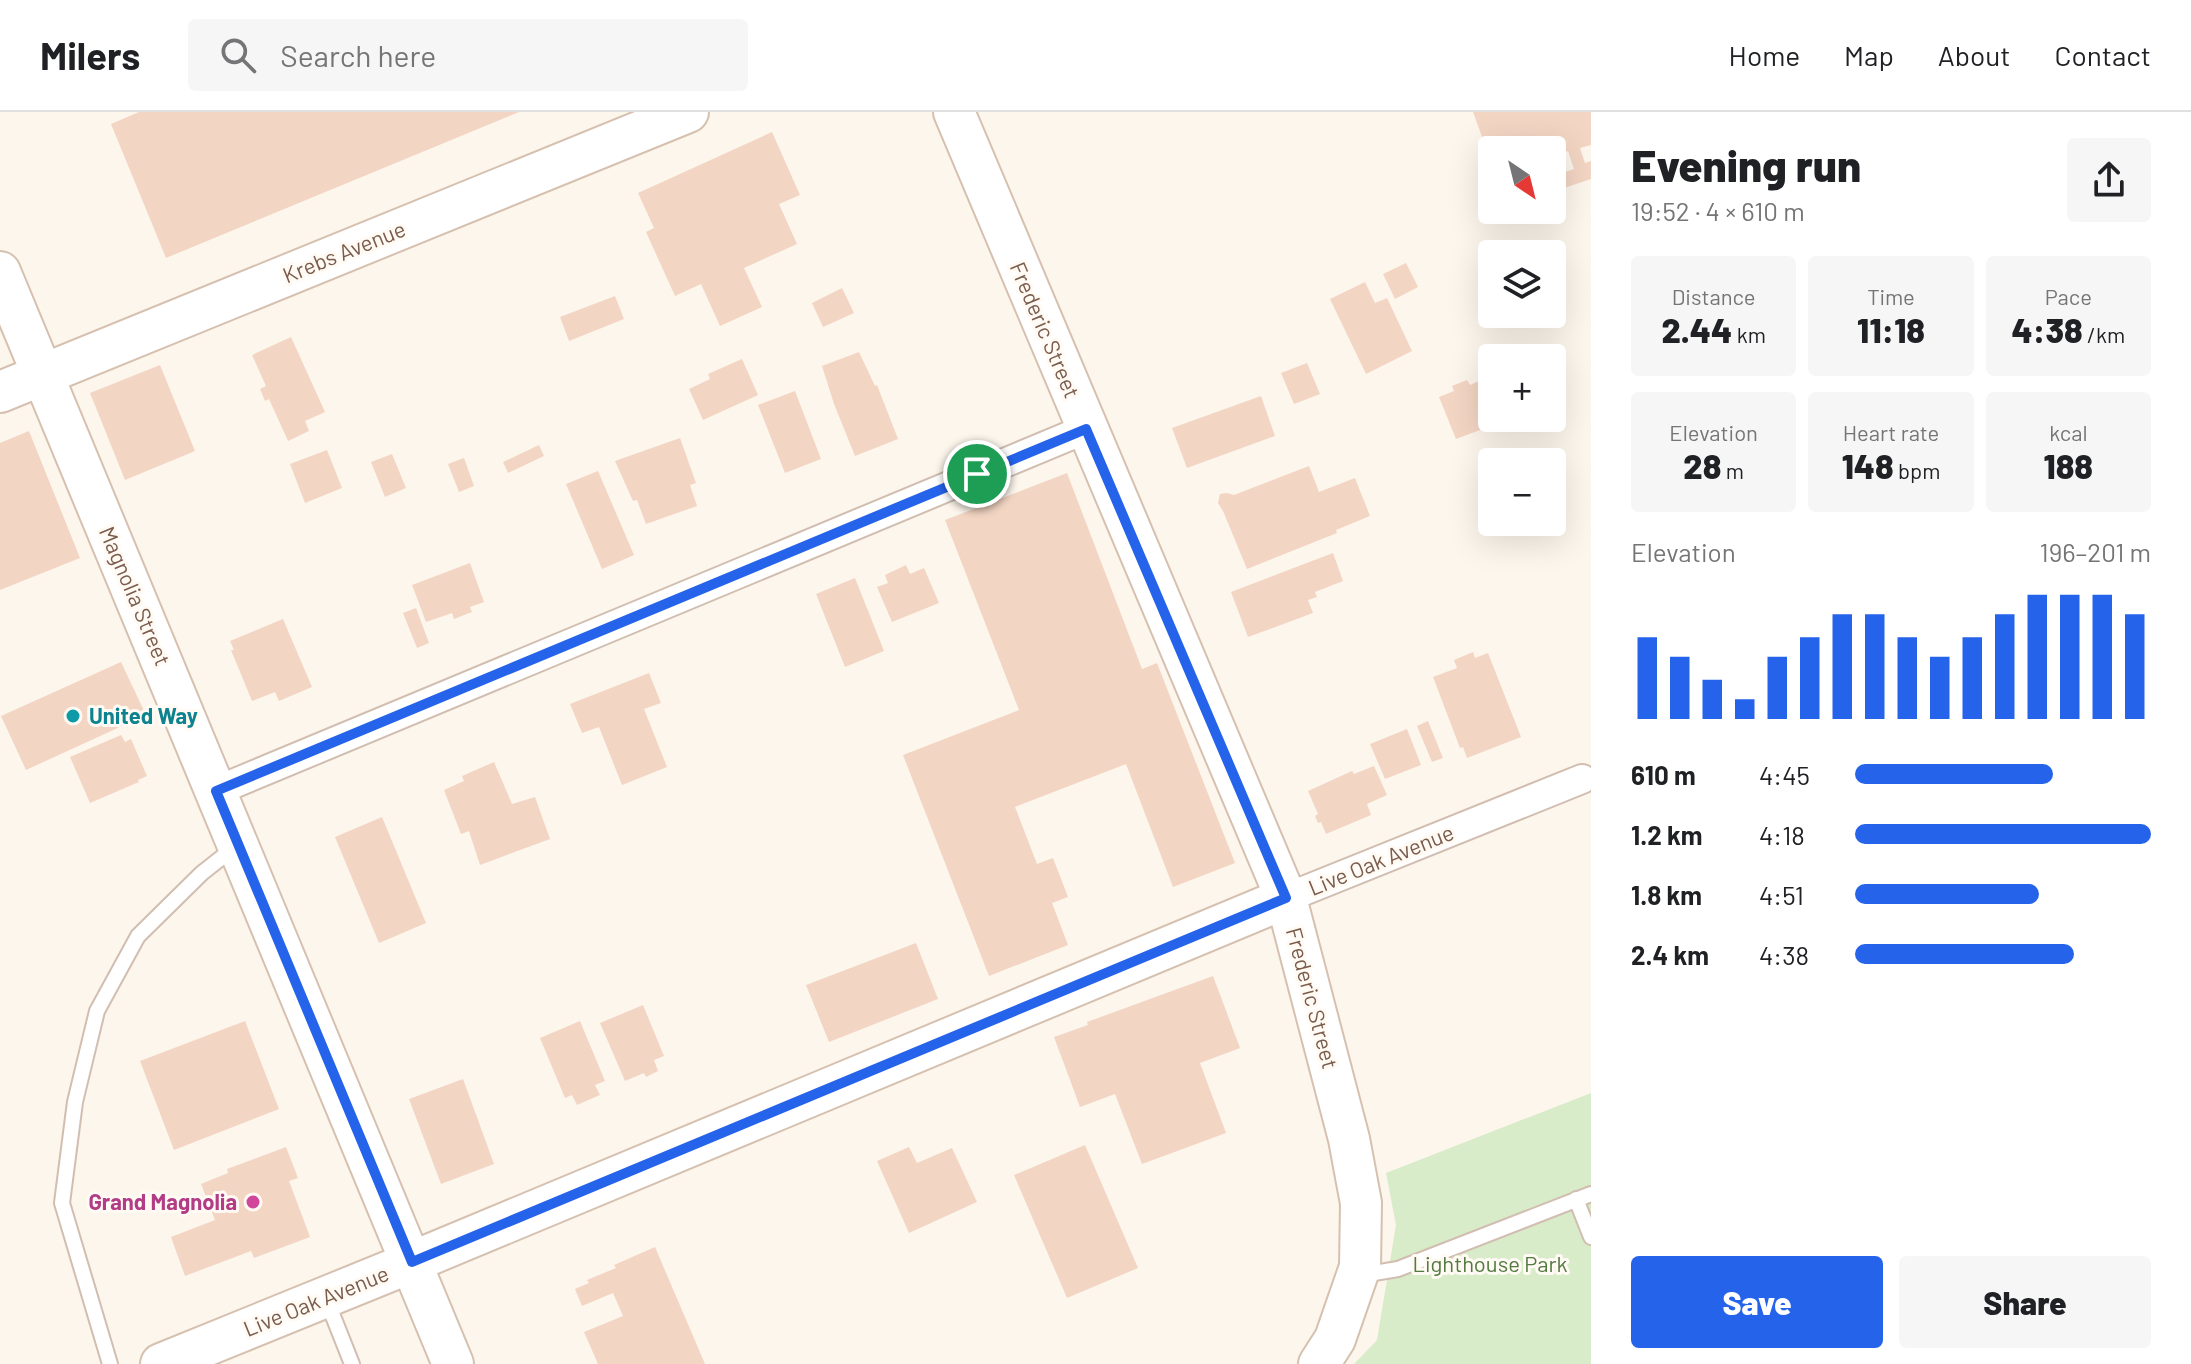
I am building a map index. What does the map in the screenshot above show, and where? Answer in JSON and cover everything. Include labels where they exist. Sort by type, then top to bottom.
[{"type":"street","name":"Krebs Avenue","points":[[0,392],[688,112]]},
{"type":"street","name":"Frederic Street","points":[[954,112],[1286,898],[1349,1139],[1361,1203],[1360,1267],[1335,1339],[1323,1363]]},
{"type":"street","name":"Magnolia Street","points":[[0,272],[453,1364]]},
{"type":"street","points":[[216,791],[1086,429]]},
{"type":"street","name":"Live Oak Avenue","points":[[161,1364],[1286,898],[1582,779]]},
{"type":"lane","points":[[110,1364],[62,1203],[75,1102],[97,1011],[138,936],[202,873],[239,845]]},
{"type":"lane","points":[[1357,1275],[1398,1269],[1591,1194]]},
{"type":"lane","points":[[1576,1199],[1591,1237]]},
{"type":"lane","points":[[326,1297],[352,1364]]},
{"type":"green space","name":"Lighthouse Park","points":[[1591,1093],[1591,1364],[1354,1364],[1377,1340],[1396,1225],[1386,1173]]},
{"type":"building","points":[[139,112],[519,112],[166,258],[111,124]]},
{"type":"building","points":[[1473,112],[1591,112],[1591,145],[1580,148],[1585,163],[1591,161],[1591,179],[1566,187],[1566,172],[1574,169],[1566,152],[1566,136],[1482,136]]},
{"type":"building","points":[[772,132],[800,195],[779,204],[797,244],[744,268],[762,307],[720,326],[701,284],[675,296],[646,232],[654,228],[638,193]]},
{"type":"building","points":[[1406,263],[1418,287],[1395,299],[1383,274]]},
{"type":"building","points":[[1365,282],[1375,303],[1387,298],[1412,351],[1366,374],[1330,299]]},
{"type":"building","points":[[842,288],[854,313],[823,327],[812,303]]},
{"type":"building","points":[[615,296],[624,319],[569,341],[560,317]]},
{"type":"building","points":[[291,337],[325,412],[305,421],[309,431],[288,441],[269,399],[265,401],[260,389],[266,386],[252,355]]},
{"type":"building","points":[[859,352],[877,385],[898,439],[855,456],[822,366]]},
{"type":"building","points":[[742,359],[758,395],[703,420],[689,389],[710,379],[708,374]]},
{"type":"building","points":[[1307,363],[1320,394],[1294,404],[1281,373]]},
{"type":"building","points":[[160,365],[195,451],[125,480],[90,393]]},
{"type":"building","points":[[1467,380],[1470,385],[1478,381],[1478,431],[1456,439],[1439,397],[1454,391],[1452,386]]},
{"type":"building","points":[[795,391],[821,459],[785,473],[758,405]]},
{"type":"building","points":[[1261,396],[1275,436],[1187,468],[1172,428]]},
{"type":"building","points":[[29,431],[80,558],[0,590],[0,443]]},
{"type":"building","points":[[680,438],[696,483],[690,485],[697,506],[646,524],[637,500],[633,501],[615,461]]},
{"type":"building","points":[[539,445],[544,456],[508,473],[503,462]]},
{"type":"building","points":[[327,450],[342,488],[305,503],[290,464]]},
{"type":"building","points":[[392,454],[406,488],[385,497],[371,462]]},
{"type":"building","points":[[464,458],[474,486],[459,492],[448,464]]},
{"type":"building","points":[[1309,466],[1319,492],[1355,478],[1370,516],[1336,530],[1337,533],[1247,569],[1218,503],[1220,494],[1234,495]]},
{"type":"building","points":[[598,471],[634,555],[602,569],[566,484]]},
{"type":"building","points":[[1067,473],[1142,669],[1157,663],[1235,863],[1173,887],[1126,764],[1015,807],[1037,864],[1053,858],[1068,897],[1052,903],[1068,945],[989,976],[903,755],[1019,710],[945,520]]},
{"type":"building","points":[[1333,553],[1343,581],[1315,592],[1317,597],[1308,600],[1313,613],[1248,637],[1231,592]]},
{"type":"building","points":[[470,563],[484,602],[470,607],[472,612],[454,619],[452,613],[426,622],[412,585]]},
{"type":"building","points":[[906,565],[910,574],[924,568],[939,603],[892,622],[877,587],[888,583],[885,575]]},
{"type":"building","points":[[855,578],[884,651],[845,667],[816,594]]},
{"type":"building","points":[[416,608],[429,643],[417,648],[403,613]]},
{"type":"building","points":[[283,619],[312,687],[279,701],[275,692],[252,701],[230,641]]},
{"type":"building","points":[[1473,652],[1475,658],[1488,653],[1521,737],[1467,758],[1463,747],[1460,748],[1433,677],[1457,668],[1454,660]]},
{"type":"building","name":"United Way","points":[[121,662],[146,715],[26,770],[1,716]]},
{"type":"building","points":[[649,673],[661,703],[644,709],[667,767],[622,785],[599,727],[582,733],[570,704]]},
{"type":"building","points":[[1428,721],[1443,758],[1432,762],[1417,726]]},
{"type":"building","points":[[1407,729],[1421,765],[1385,779],[1370,744]]},
{"type":"building","points":[[121,735],[125,742],[131,739],[147,776],[90,803],[70,757]]},
{"type":"building","points":[[494,762],[512,804],[535,797],[550,839],[480,865],[469,831],[461,834],[444,790],[464,781],[462,776]]},
{"type":"building","points":[[1374,766],[1387,795],[1367,804],[1371,815],[1326,834],[1315,816],[1318,814],[1308,791],[1352,771],[1354,774]]},
{"type":"building","points":[[382,817],[426,923],[379,943],[335,837]]},
{"type":"building","points":[[916,943],[938,999],[829,1042],[806,985]]},
{"type":"building","points":[[1213,976],[1240,1048],[1200,1063],[1226,1133],[1142,1164],[1115,1094],[1080,1107],[1054,1037]]},
{"type":"building","points":[[643,1005],[664,1056],[654,1060],[658,1071],[625,1081],[600,1023]]},
{"type":"building","points":[[245,1021],[279,1109],[174,1150],[140,1061]]},
{"type":"building","points":[[580,1021],[605,1081],[595,1085],[600,1095],[577,1105],[572,1095],[565,1098],[540,1038]]},
{"type":"building","points":[[463,1079],[494,1164],[441,1184],[409,1099]]},
{"type":"building","points":[[1085,1145],[1138,1268],[1067,1298],[1014,1175]]},
{"type":"building","name":"Grand Magnolia","points":[[286,1147],[298,1178],[289,1181],[310,1237],[254,1258],[251,1251],[185,1276],[171,1237],[215,1220],[201,1184],[228,1173],[227,1169]]},
{"type":"building","points":[[909,1147],[917,1163],[952,1148],[977,1202],[909,1233],[877,1161]]},
{"type":"building","points":[[655,1247],[705,1364],[598,1364],[584,1332],[623,1316],[613,1293],[582,1306],[575,1289],[589,1283],[587,1280],[616,1268],[614,1265]]},
{"type":"place","name":"United Way","points":[[73,716]]},
{"type":"place","name":"Grand Magnolia","points":[[253,1202]]},
{"type":"route","points":[[1086,429],[1286,898],[412,1262],[216,791],[977,474],[1086,429]]}]
